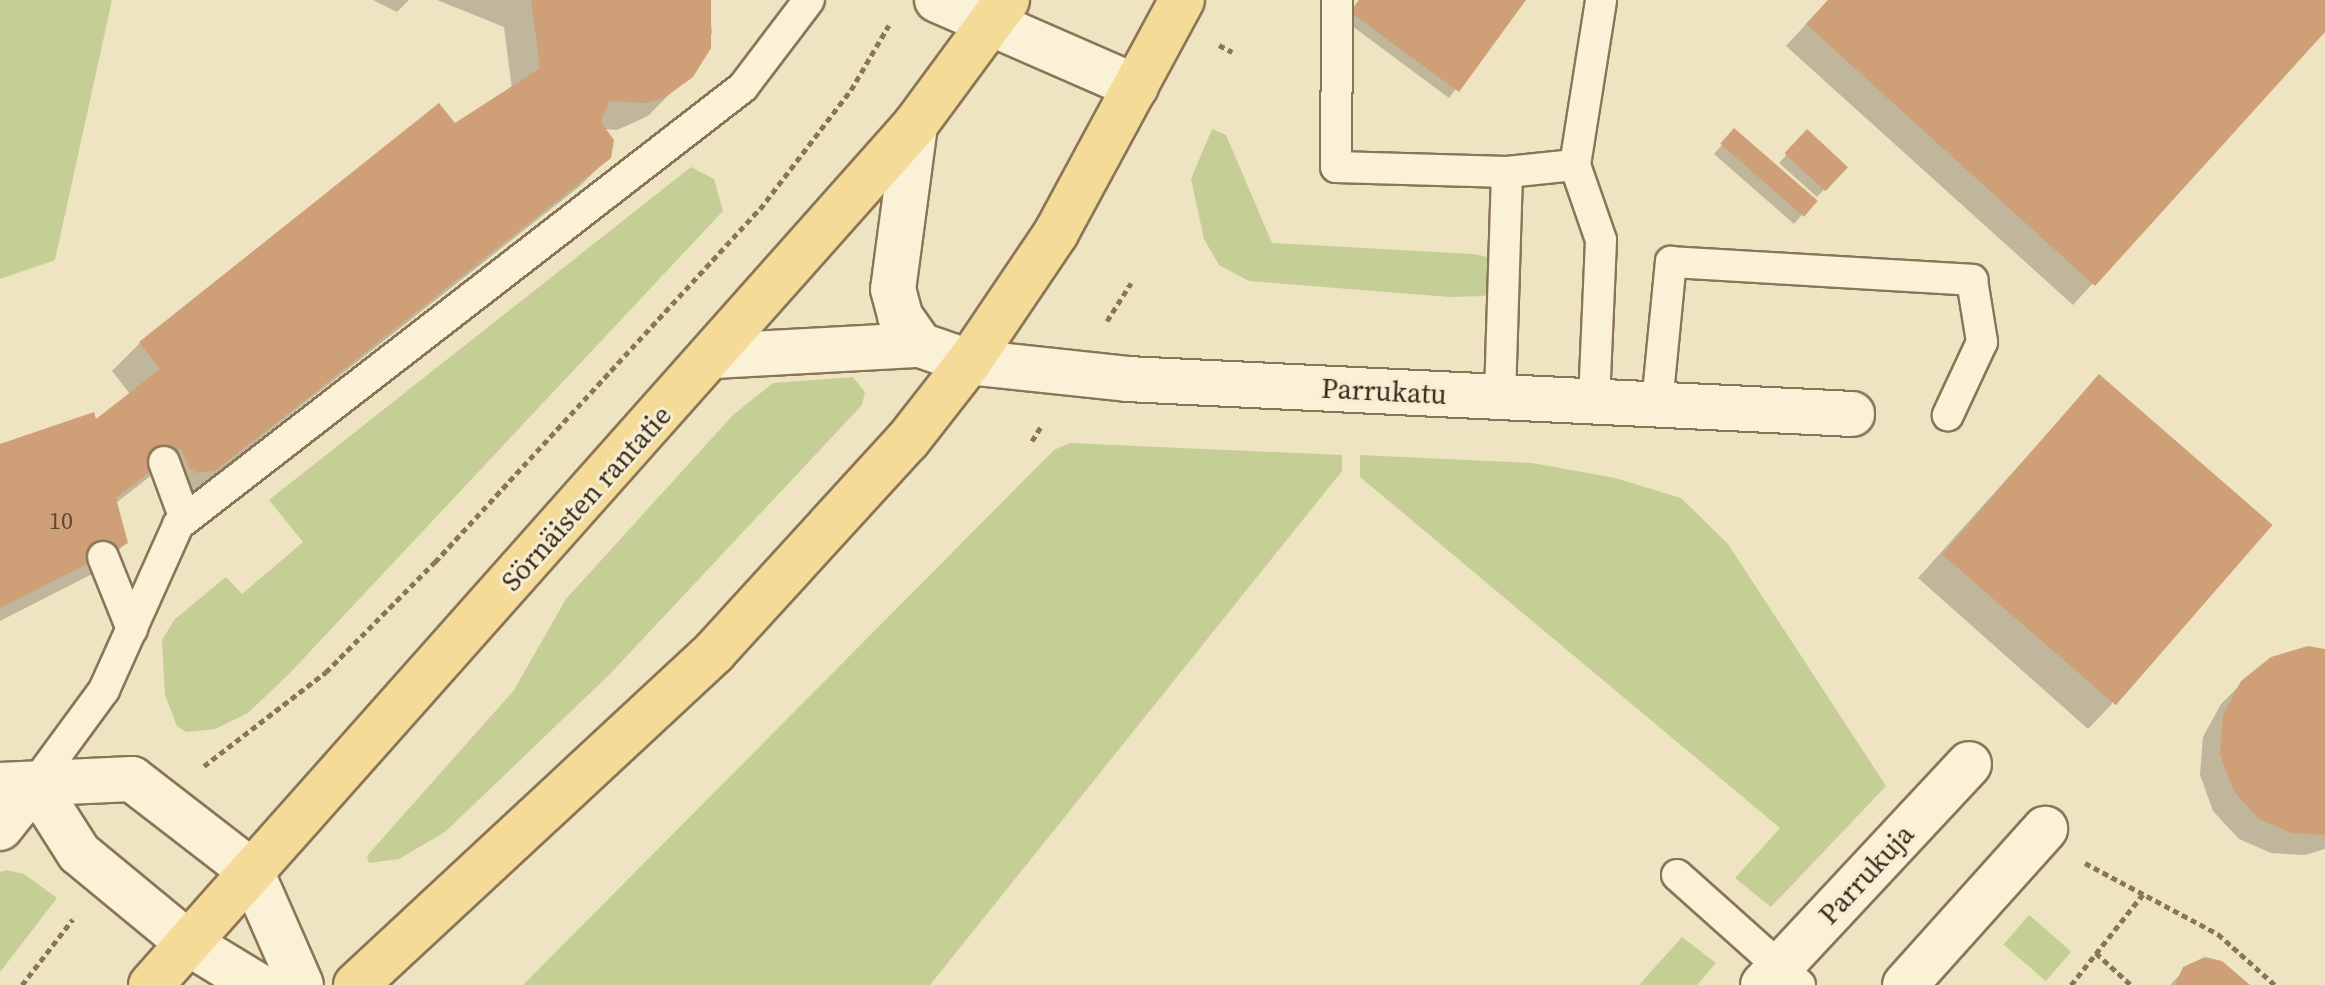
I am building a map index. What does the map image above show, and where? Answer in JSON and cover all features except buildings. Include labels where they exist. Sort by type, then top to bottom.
[{"type":"main road","points":[[356,985],[715,651],[908,440],[969,362],[1056,233],[1182,0]]},
{"type":"main road","name":"Sörnäisten rantatie","points":[[151,985],[714,356],[915,125],[1000,11]]},
{"type":"street","points":[[937,0],[1000,11],[1136,87]]},
{"type":"street","points":[[915,125],[893,289],[900,316],[920,345]]},
{"type":"street","name":"Parrukatu","points":[[714,356],[920,345],[969,362],[1127,379],[1852,414]]},
{"type":"street","name":"Parrukuja","points":[[1781,978],[1969,764]]},
{"type":"street","points":[[18,785],[132,779],[251,871],[301,985]]},
{"type":"street","points":[[0,828],[18,785]]},
{"type":"street","points":[[18,785],[79,853],[188,943],[257,985]]},
{"type":"street","points":[[1905,985],[2059,842]]},
{"type":"lane","points":[[18,785],[104,690],[185,519],[743,87],[809,0]]},
{"type":"lane","points":[[1337,0],[1336,167],[1507,172],[1575,165]]},
{"type":"lane","points":[[1594,401],[1601,240],[1575,165],[1601,0]]},
{"type":"lane","points":[[1500,396],[1507,172]]},
{"type":"lane","points":[[1657,404],[1671,262],[1972,280],[1982,342],[1948,415]]},
{"type":"lane","points":[[164,462],[185,519]]},
{"type":"lane","points":[[103,557],[132,629]]},
{"type":"lane","points":[[1677,875],[1781,978]]},
{"type":"path","points":[[164,804],[216,755],[326,672],[425,572],[760,209],[871,57]]},
{"type":"path","points":[[2059,842],[2143,894],[2218,934],[2275,985]]},
{"type":"path","points":[[22,985],[103,873]]},
{"type":"path","points":[[2071,985],[2143,894]]},
{"type":"path","points":[[2096,953],[2131,985]]},
{"type":"green space","points":[[0,0],[112,0],[55,260],[0,279]]},
{"type":"green space","points":[[1212,129],[1226,135],[1272,243],[1474,254],[1487,257],[1494,287],[1484,296],[1450,297],[1249,281],[1219,265],[1204,239],[1191,179]]},
{"type":"green space","points":[[691,167],[714,179],[723,211],[289,674],[248,713],[215,729],[186,732],[177,726],[165,695],[162,640],[174,620],[226,577],[242,594],[303,542],[269,500]]},
{"type":"green space","points":[[853,377],[865,392],[862,405],[610,674],[445,832],[399,859],[369,863],[367,856],[514,690],[566,599],[733,415],[773,383]]},
{"type":"green space","points":[[1070,443],[1342,455],[1342,471],[930,985],[523,985],[1054,450]]},
{"type":"green space","points":[[1360,455],[1532,463],[1615,478],[1681,498],[1728,544],[1886,786],[1771,907],[1735,878],[1780,828],[1360,477]]},
{"type":"green space","points":[[6,870],[24,874],[57,898],[0,972],[0,872]]},
{"type":"green space","points":[[2029,915],[2071,952],[2046,981],[2003,944]]},
{"type":"green space","points":[[1682,937],[1716,963],[1697,985],[1639,985]]}]
